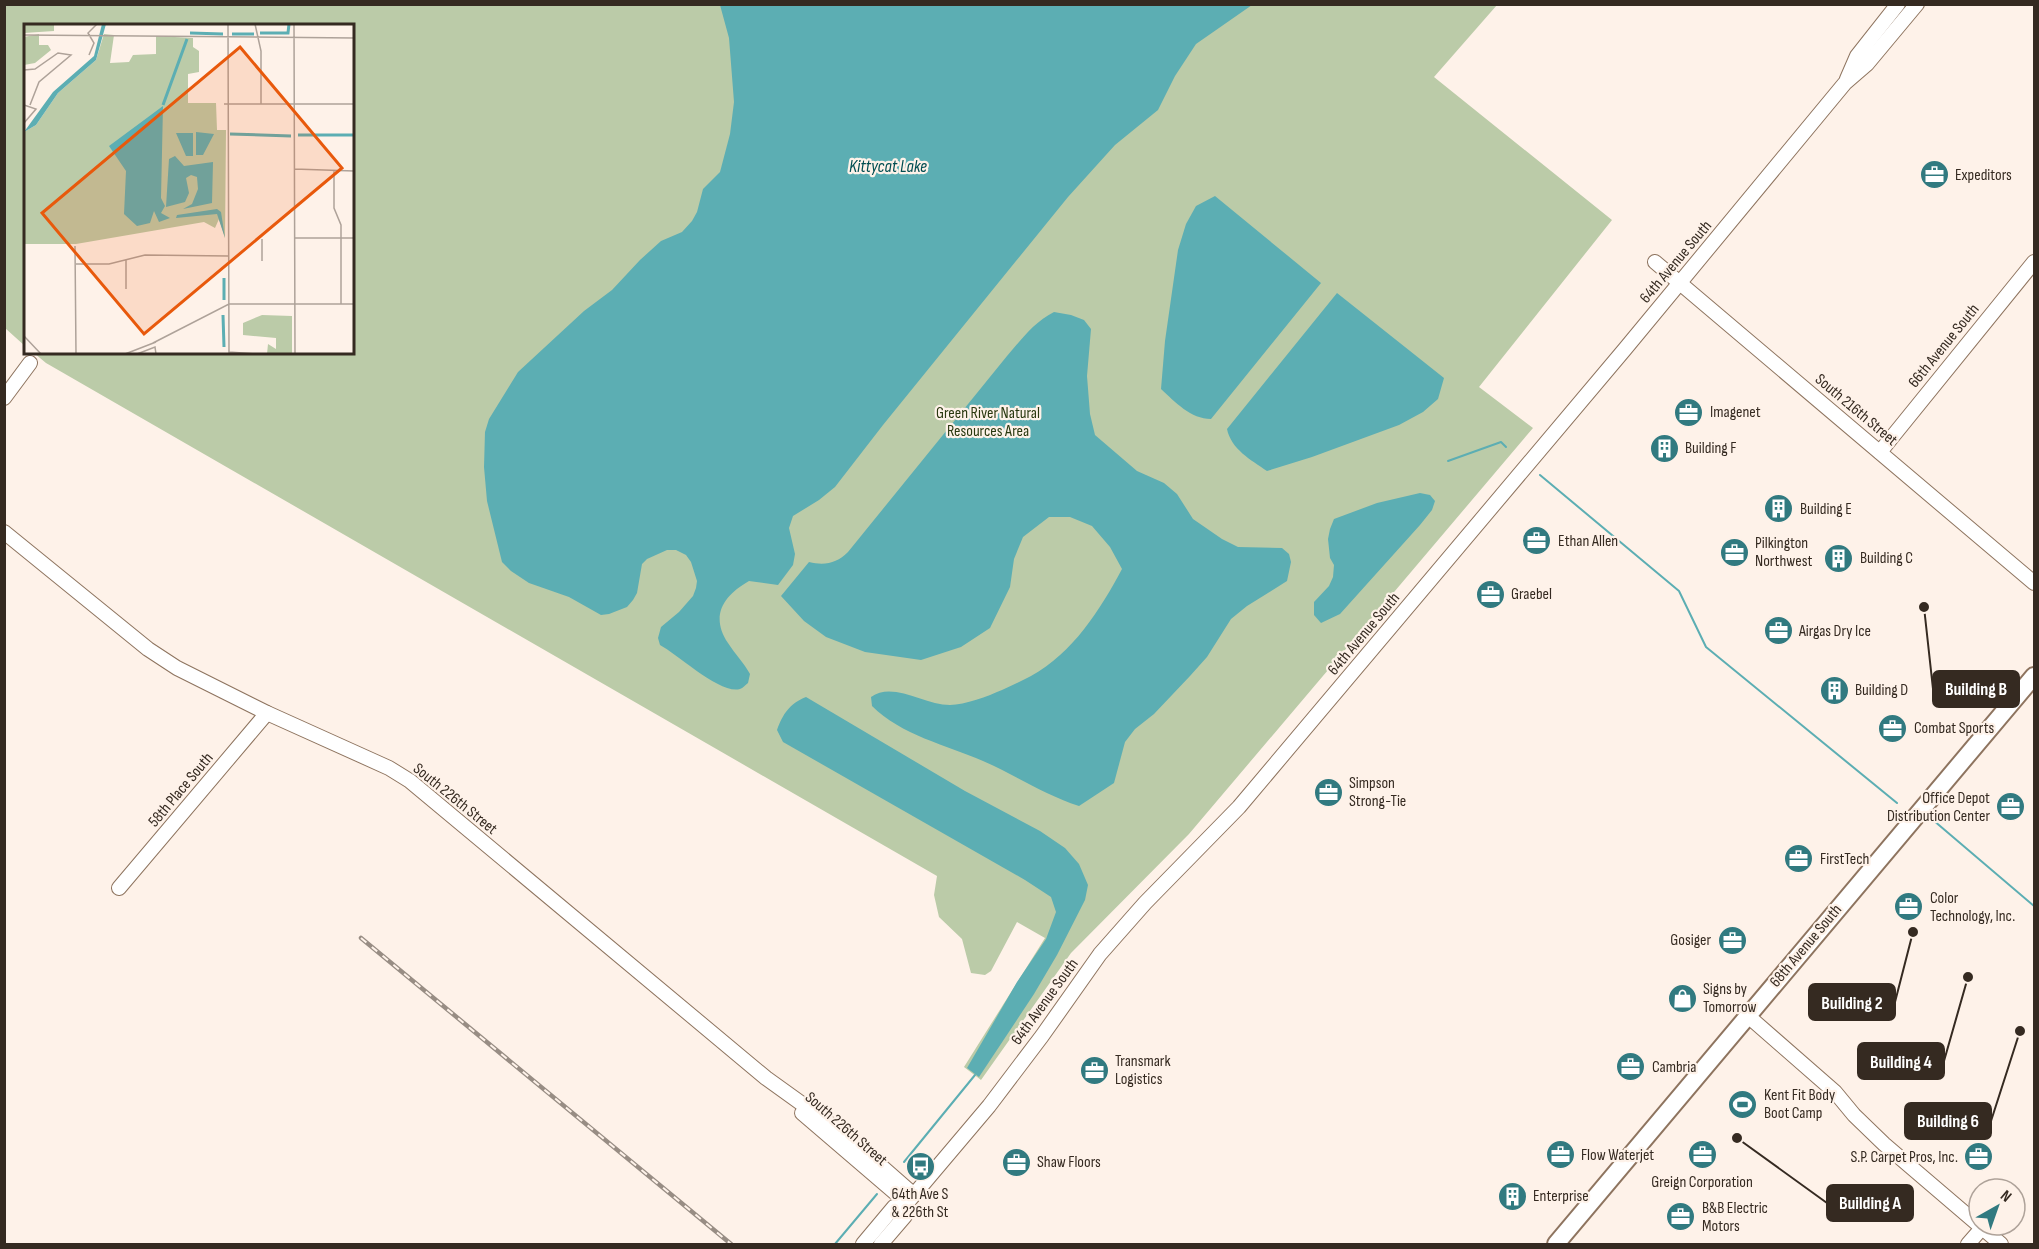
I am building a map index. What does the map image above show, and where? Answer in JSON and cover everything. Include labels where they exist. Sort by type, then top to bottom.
[{"type":"main road","name":"68th Avenue South","points":[[1556,1245],[2034,676]]},
{"type":"street","name":"64th Avenue South","points":[[1845,83],[1857,56],[1898,4]]},
{"type":"street","name":"64th Avenue South","points":[[881,1245],[905,1216],[911,1199],[989,1106],[1100,954],[1145,903],[1246,798],[1680,284],[1845,83],[1867,64],[1917,4]]},
{"type":"street","name":"South 216th Street","points":[[1655,262],[2034,583]]},
{"type":"street","name":"66th Avenue South","points":[[1880,452],[2034,262]]},
{"type":"street","points":[[4,398],[30,363]]},
{"type":"street","name":"South 226th Street","points":[[4,532],[148,649],[177,668],[267,713],[389,768],[410,781],[766,1078],[848,1137],[911,1199]]},
{"type":"street","name":"58th Place South","points":[[119,888],[267,713]]},
{"type":"street","points":[[1748,1016],[1835,1092],[1854,1115],[1884,1144],[1967,1215]]},
{"type":"street","name":"64th Avenue South","points":[[863,1245],[894,1207],[911,1199]]},
{"type":"green space","name":"Green River Natural Resources Area","points":[[5,5],[1497,5],[1434,77],[1612,220],[1479,387],[1533,428],[1189,834],[1071,953],[981,1080],[964,1067],[1045,938],[1017,922],[991,971],[985,975],[971,973],[962,939],[939,917],[934,895],[937,876],[46,363],[35,354],[354,354],[354,24],[24,24],[24,345],[5,328]]},
{"type":"water","name":"Kittycat Lake","points":[[720,5],[1252,5],[1196,44],[1175,76],[1158,110],[1115,145],[1068,197],[835,487],[793,516],[789,528],[795,554],[793,565],[778,585],[749,581],[726,600],[720,615],[720,624],[728,643],[750,674],[748,683],[740,689],[722,686],[711,680],[660,645],[658,638],[661,627],[679,612],[693,596],[696,588],[697,581],[691,562],[686,555],[676,550],[667,550],[647,559],[642,564],[637,593],[633,600],[627,607],[601,615],[569,597],[529,583],[502,562],[487,501],[484,467],[485,432],[489,419],[518,372],[584,311],[612,290],[661,241],[682,232],[697,212],[703,189],[720,172],[730,134],[734,102],[729,38]]},
{"type":"water","points":[[1215,196],[1321,283],[1211,419],[1190,413],[1161,389],[1165,341],[1178,250],[1186,224],[1196,206]]},
{"type":"water","points":[[1337,293],[1444,378],[1438,399],[1423,412],[1399,425],[1267,471],[1237,448],[1227,429]]},
{"type":"water","points":[[1054,312],[1084,320],[1091,329],[1087,376],[1090,414],[1095,435],[1137,471],[1164,483],[1177,494],[1193,519],[1222,539],[1238,547],[1282,548],[1289,554],[1291,562],[1287,581],[1231,619],[1207,657],[1154,714],[1135,729],[1125,742],[1114,783],[1079,806],[983,761],[896,725],[872,706],[871,697],[880,693],[899,692],[940,704],[962,704],[1002,690],[1028,678],[1046,666],[1072,643],[1095,615],[1122,569],[1110,547],[1092,526],[1070,517],[1049,517],[1023,537],[1014,559],[1010,587],[990,628],[961,647],[921,660],[865,652],[826,637],[804,621],[781,596],[809,562],[830,563],[840,559],[848,552],[1017,344],[1034,326]]},
{"type":"water","points":[[1420,493],[1430,495],[1435,501],[1432,510],[1340,614],[1321,623],[1314,615],[1314,602],[1329,586],[1333,577],[1334,565],[1330,558],[1328,539],[1334,519],[1377,503]]},
{"type":"water","points":[[806,697],[965,791],[1040,831],[1065,848],[1079,864],[1088,885],[1085,900],[1034,994],[979,1077],[967,1068],[1017,982],[1046,939],[1056,912],[1051,897],[783,742],[777,730],[782,719],[791,706]]},
{"type":"waterway","points":[[1448,461],[1501,442],[1506,447]]},
{"type":"waterway","points":[[1540,475],[1679,591],[1706,647],[1897,803]]},
{"type":"waterway","points":[[1933,820],[2034,906]]},
{"type":"waterway","points":[[904,1162],[975,1075]]},
{"type":"waterway","points":[[835,1244],[877,1194]]},
{"type":"railway","points":[[361,938],[731,1244]]},
{"type":"place","name":"Expeditors","points":[[1934,175]]},
{"type":"place","name":"Imagenet","points":[[1689,412]]},
{"type":"place","name":"Building F","points":[[1664,448]]},
{"type":"place","name":"Building E","points":[[1779,509]]},
{"type":"place","name":"Ethan Allen","points":[[1537,541]]},
{"type":"place","name":"Pilkington Northwest","points":[[1734,552]]},
{"type":"place","name":"Building C","points":[[1839,558]]},
{"type":"place","name":"Graebel","points":[[1490,594]]},
{"type":"place","name":"Building B","points":[[1924,607]]},
{"type":"place","name":"Airgas Dry Ice","points":[[1778,631]]},
{"type":"place","name":"Building D","points":[[1834,690]]},
{"type":"place","name":"Combat Sports","points":[[1893,728]]},
{"type":"place","name":"Simpson Strong-Tie","points":[[1328,792]]},
{"type":"place","name":"Office Depot Distribution Center","points":[[2011,807]]},
{"type":"place","name":"FirstTech","points":[[1799,859]]},
{"type":"place","name":"Color Technology, Inc.","points":[[1909,907]]},
{"type":"place","name":"Building 2","points":[[1913,932]]},
{"type":"place","name":"Gosiger","points":[[1732,940]]},
{"type":"place","name":"Building 4","points":[[1968,977]]},
{"type":"place","name":"Signs by Tomorrow","points":[[1682,998]]},
{"type":"place","name":"Building 6","points":[[2020,1031]]},
{"type":"place","name":"Cambria","points":[[1631,1067]]},
{"type":"place","name":"Transmark Logistics","points":[[1094,1070]]},
{"type":"place","name":"Kent Fit Body Boot Camp","points":[[1743,1104]]},
{"type":"place","name":"Building A","points":[[1737,1138]]},
{"type":"place","name":"Greign Corporation","points":[[1702,1154]]},
{"type":"place","name":"Flow Waterjet","points":[[1560,1155]]},
{"type":"place","name":"S.P. Carpet Pros, Inc.","points":[[1979,1157]]},
{"type":"place","name":"Shaw Floors","points":[[1016,1162]]},
{"type":"place","name":"64th Ave S & 226th St","points":[[920,1166]]},
{"type":"place","name":"Enterprise","points":[[1512,1196]]},
{"type":"place","name":"B&B Electric Motors","points":[[1681,1217]]}]
